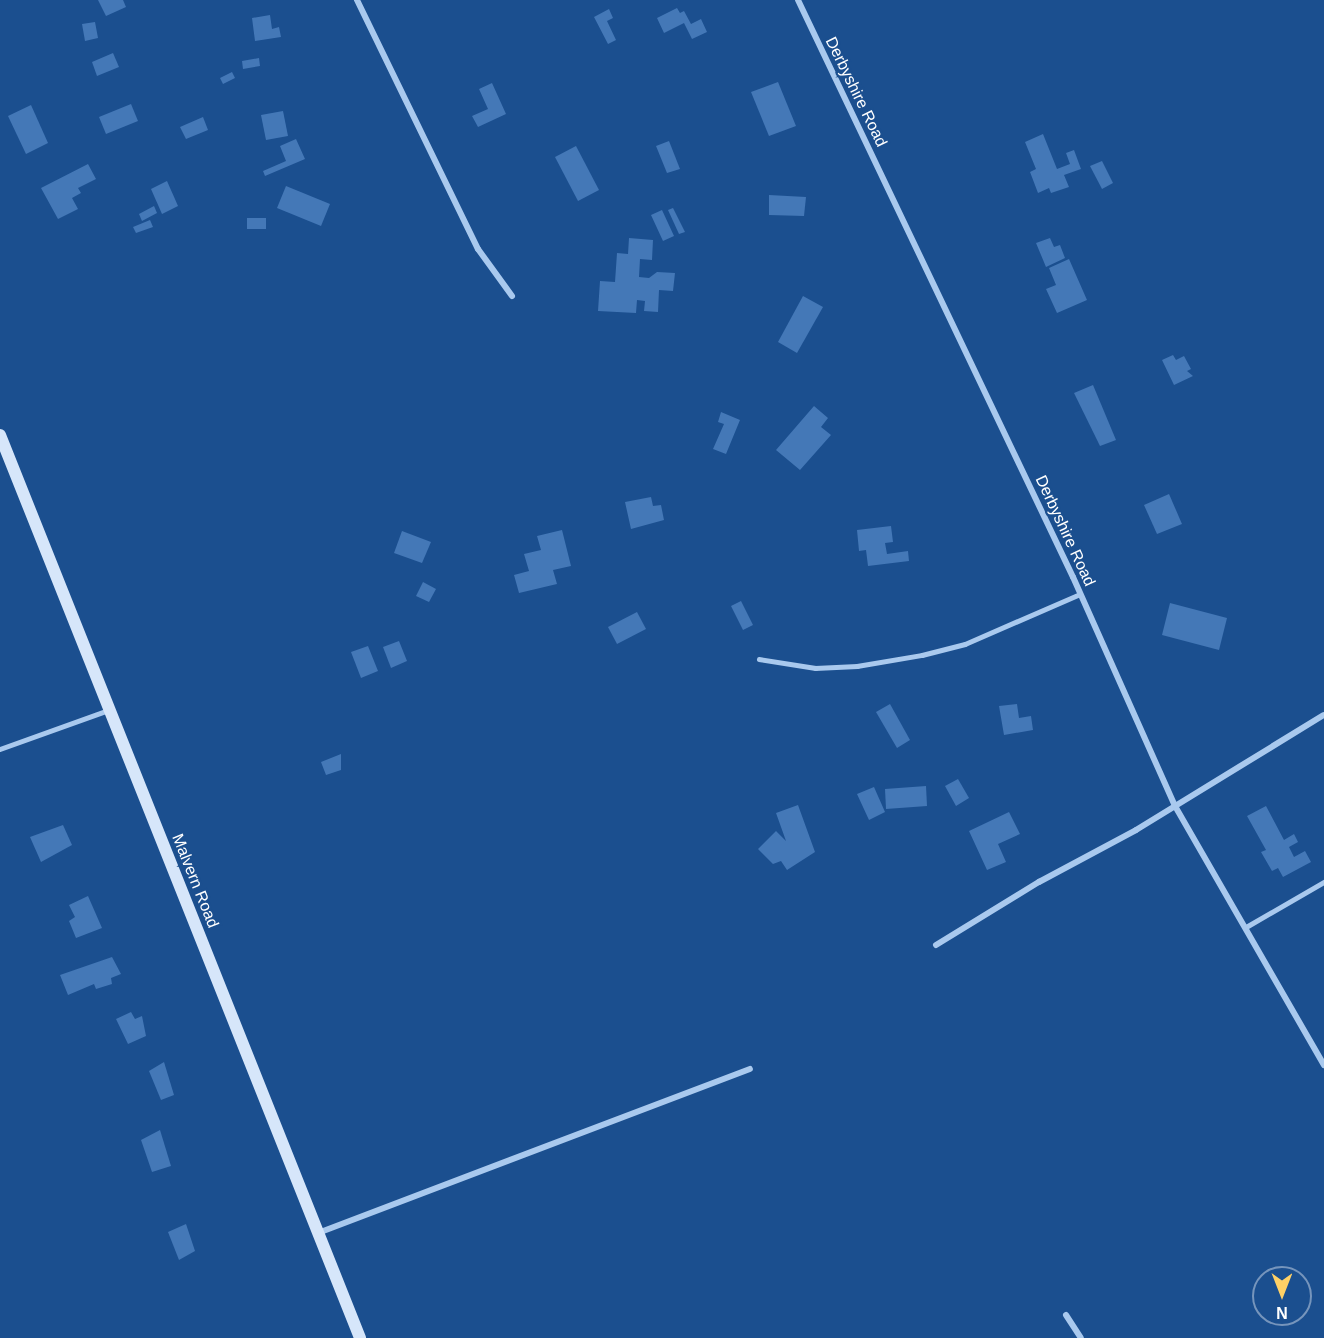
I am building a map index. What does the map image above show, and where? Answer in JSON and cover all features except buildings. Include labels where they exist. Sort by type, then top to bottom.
[{"type":"main road","name":"Malvern Road","points":[[0,435],[360,1338]]},
{"type":"street","points":[[357,0],[478,249],[512,296]]},
{"type":"street","name":"Derbyshire Road","points":[[798,0],[1080,594],[1175,806],[1324,1065]]},
{"type":"street","points":[[936,945],[1175,806],[1324,715]]},
{"type":"street","points":[[317,1233],[750,1069]]},
{"type":"street","points":[[1066,1316],[1081,1338]]},
{"type":"lane","points":[[759,659],[815,668],[857,666],[921,655],[975,640],[1080,594]]},
{"type":"lane","points":[[0,749],[109,710]]},
{"type":"lane","points":[[1246,927],[1324,882]]}]
